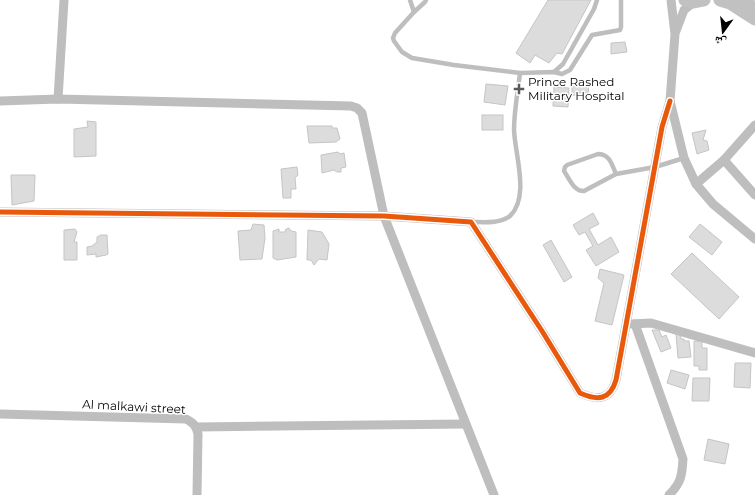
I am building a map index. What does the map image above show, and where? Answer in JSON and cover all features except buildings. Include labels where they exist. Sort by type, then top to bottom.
[{"type":"street","points":[[58,99],[64,0]]},
{"type":"street","points":[[0,212],[384,216],[471,222],[542,331],[580,393],[599,398],[608,394],[613,389],[631,324],[662,127],[670,101],[675,34],[671,0]]},
{"type":"street","points":[[675,34],[684,10],[699,0]]},
{"type":"street","points":[[720,0],[730,3],[755,19]]},
{"type":"street","points":[[743,0],[755,9]]},
{"type":"street","points":[[0,101],[58,99],[351,106],[357,108],[362,113],[384,216],[494,495]]},
{"type":"street","points":[[670,101],[684,158],[696,184],[713,204],[755,239]]},
{"type":"street","points":[[696,184],[724,160],[755,125]]},
{"type":"street","points":[[724,160],[755,195]]},
{"type":"street","points":[[631,324],[651,323],[755,353]]},
{"type":"street","points":[[631,324],[683,459],[682,473],[678,486],[669,495]]},
{"type":"street","name":"Al malkawi street","points":[[0,414],[186,419],[193,422],[198,434],[197,495]]},
{"type":"street","points":[[196,427],[466,424]]},
{"type":"lane","points":[[410,0],[414,12]]},
{"type":"lane","points":[[426,0],[426,2],[414,12],[395,33],[393,38],[402,52],[412,58],[520,73],[554,72],[562,74],[570,70],[592,35],[620,30],[621,0]]},
{"type":"lane","points":[[554,72],[563,64],[594,9],[597,0]]},
{"type":"lane","points":[[471,222],[497,222],[508,217],[515,209],[519,199],[520,186],[514,130],[520,73]]},
{"type":"lane","points":[[616,174],[608,158],[603,154],[598,154],[567,165],[564,171],[576,190],[580,192],[616,174],[656,167],[684,158]]},
{"type":"cycle path","points":[[0,212],[384,216],[471,222],[542,331],[580,393],[586,396],[598,398],[607,395],[616,380],[662,127],[670,101]]},
{"type":"place","name":"Prince Rashed Military Hospital","points":[[519,89]]}]
